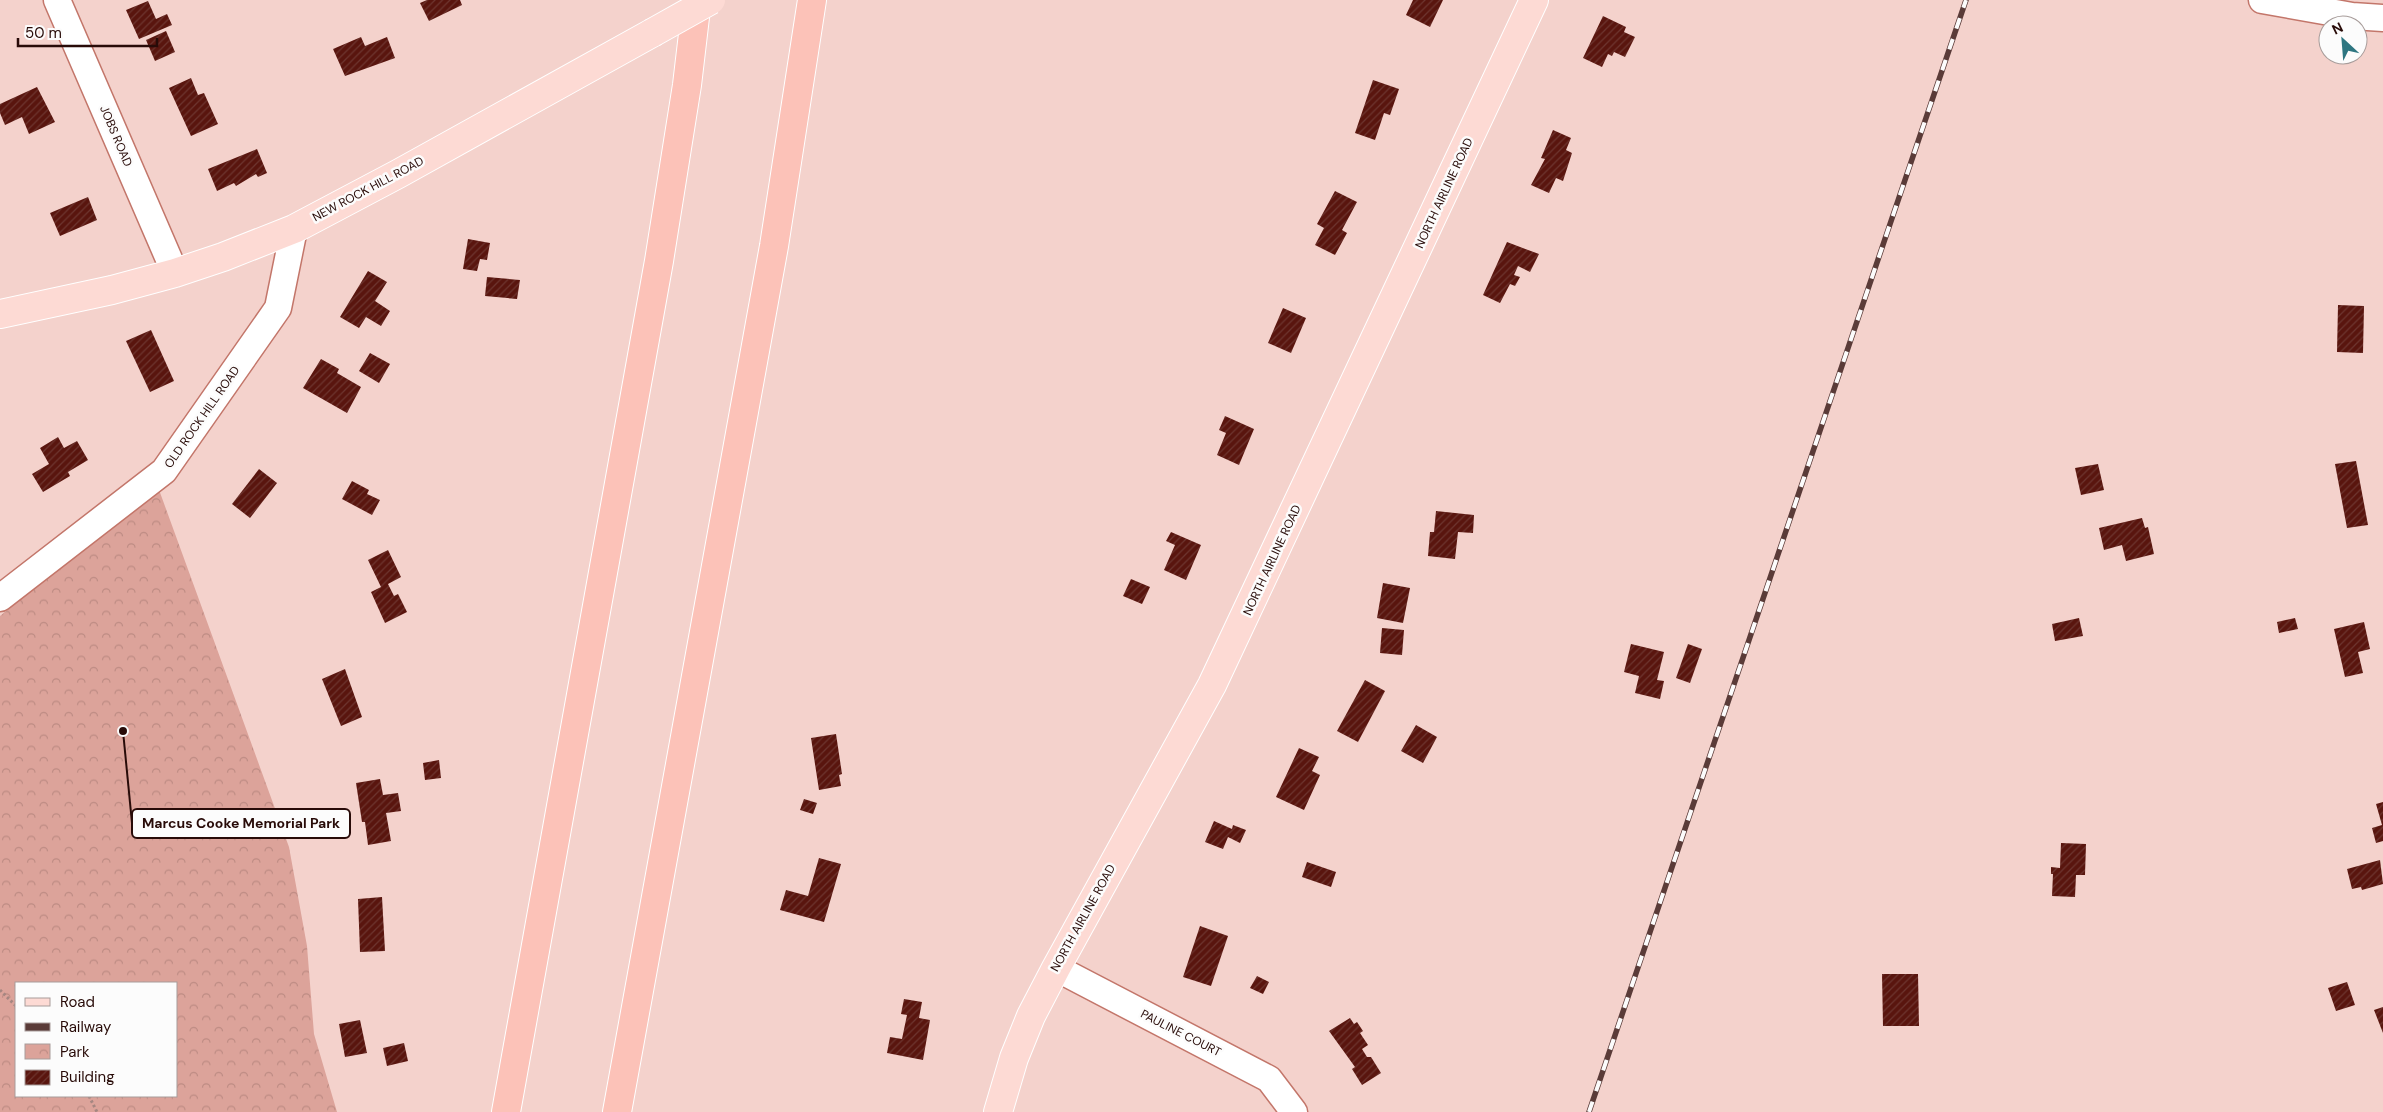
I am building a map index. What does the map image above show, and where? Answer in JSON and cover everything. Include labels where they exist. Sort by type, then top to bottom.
[{"type":"highway","points":[[506,1112],[647,332],[687,86],[697,0]]},
{"type":"highway","points":[[617,1112],[774,246],[812,0]]},
{"type":"main road","name":"NEW ROCK HILL ROAD","points":[[0,314],[112,290],[175,273],[223,257],[294,229],[415,165],[711,0]]},
{"type":"main road","name":"NORTH AIRLINE ROAD","points":[[998,1112],[1014,1058],[1031,1016],[1212,686],[1534,0]]},
{"type":"street","name":"JOBS ROAD","points":[[57,0],[175,273]]},
{"type":"street","points":[[2262,0],[2352,16],[2383,18]]},
{"type":"street","name":"OLD ROCK HILL ROAD","points":[[0,598],[164,471],[278,308],[294,229]]},
{"type":"street","name":"PAULINE COURT","points":[[1056,968],[1269,1078],[1294,1112]]},
{"type":"path","points":[[0,990],[15,1005]]},
{"type":"path","points":[[90,1097],[97,1112]]},
{"type":"green space","points":[[158,487],[289,847],[307,946],[314,1034],[337,1112],[0,1112],[0,616]]},
{"type":"building","points":[[427,0],[460,0],[462,5],[429,21],[420,3]]},
{"type":"building","points":[[1413,0],[1443,0],[1430,27],[1406,15]]},
{"type":"building","points":[[148,1],[156,19],[167,14],[172,25],[139,39],[126,10]]},
{"type":"building","points":[[1603,16],[1626,27],[1624,32],[1635,37],[1625,57],[1614,52],[1612,56],[1608,54],[1602,67],[1583,58]]},
{"type":"building","points":[[166,31],[175,52],[155,61],[146,40]]},
{"type":"building","points":[[361,37],[365,46],[387,37],[395,58],[345,76],[333,49]]},
{"type":"building","points":[[191,78],[198,95],[204,93],[218,124],[191,136],[169,88]]},
{"type":"building","points":[[1373,80],[1399,89],[1390,115],[1384,113],[1375,140],[1355,133]]},
{"type":"building","points":[[37,87],[55,122],[29,134],[22,117],[5,125],[0,113],[0,104]]},
{"type":"building","points":[[1553,130],[1571,138],[1566,150],[1572,153],[1563,181],[1556,178],[1549,193],[1531,185],[1545,159],[1541,158]]},
{"type":"building","points":[[257,149],[267,173],[258,177],[256,174],[236,186],[234,183],[217,191],[208,169]]},
{"type":"building","points":[[1335,191],[1357,202],[1342,230],[1347,233],[1335,255],[1315,245],[1324,228],[1317,224]]},
{"type":"building","points":[[88,197],[97,220],[60,236],[50,213]]},
{"type":"building","points":[[468,239],[490,243],[487,260],[480,259],[477,271],[463,269]]},
{"type":"building","points":[[1507,242],[1539,254],[1530,272],[1518,266],[1514,275],[1520,277],[1515,286],[1510,284],[1500,303],[1483,295]]},
{"type":"building","points":[[368,271],[387,282],[375,301],[390,311],[381,326],[366,317],[359,328],[340,317]]},
{"type":"building","points":[[487,277],[520,280],[517,299],[485,296]]},
{"type":"building","points":[[2338,305],[2364,306],[2363,353],[2337,352]]},
{"type":"building","points":[[1283,308],[1306,318],[1291,353],[1268,343]]},
{"type":"building","points":[[151,330],[174,381],[150,392],[126,341]]},
{"type":"building","points":[[370,353],[390,364],[379,383],[359,371]]},
{"type":"building","points":[[321,359],[339,369],[337,373],[361,387],[347,413],[303,388]]},
{"type":"building","points":[[1225,416],[1254,429],[1239,465],[1217,455],[1226,433],[1219,430]]},
{"type":"building","points":[[58,437],[64,448],[77,441],[88,460],[68,472],[70,476],[43,492],[32,474],[49,464],[40,448]]},
{"type":"building","points":[[2356,461],[2368,525],[2347,528],[2335,464]]},
{"type":"building","points":[[2098,464],[2104,490],[2081,495],[2075,468]]},
{"type":"building","points":[[259,469],[277,483],[250,518],[232,504]]},
{"type":"building","points":[[352,481],[369,490],[367,494],[380,500],[372,515],[342,499]]},
{"type":"building","points":[[1436,511],[1474,515],[1473,533],[1458,532],[1455,559],[1428,556],[1430,532],[1434,532]]},
{"type":"building","points":[[2142,518],[2145,528],[2148,527],[2154,554],[2126,561],[2122,545],[2104,550],[2099,528]]},
{"type":"building","points":[[1171,532],[1201,545],[1186,580],[1164,570],[1175,545],[1166,541]]},
{"type":"building","points":[[388,550],[401,577],[388,584],[394,596],[398,594],[407,612],[385,623],[371,592],[381,587],[368,560]]},
{"type":"building","points":[[1131,579],[1150,587],[1142,604],[1123,596]]},
{"type":"building","points":[[1383,583],[1410,588],[1403,623],[1377,618]]},
{"type":"building","points":[[2079,618],[2083,636],[2055,641],[2052,624]]},
{"type":"building","points":[[2295,618],[2298,629],[2279,633],[2277,622]]},
{"type":"building","points":[[2364,622],[2370,649],[2358,652],[2363,673],[2345,677],[2334,629]]},
{"type":"building","points":[[1382,628],[1404,630],[1402,655],[1380,653]]},
{"type":"building","points":[[1631,644],[1664,652],[1657,680],[1664,681],[1660,699],[1635,693],[1639,676],[1624,672]]},
{"type":"building","points":[[1688,644],[1702,649],[1690,683],[1676,678]]},
{"type":"building","points":[[345,669],[362,717],[341,726],[322,679]]},
{"type":"building","points":[[1365,680],[1385,691],[1358,742],[1337,731]]},
{"type":"building","points":[[1416,725],[1437,737],[1423,763],[1401,751]]},
{"type":"building","points":[[836,734],[842,774],[839,775],[841,786],[819,790],[811,738]]},
{"type":"building","points":[[1299,748],[1319,757],[1312,771],[1320,775],[1304,810],[1276,797]]},
{"type":"building","points":[[439,760],[441,778],[425,780],[423,763]]},
{"type":"building","points":[[380,779],[383,795],[398,793],[401,811],[386,813],[391,841],[368,845],[365,822],[362,822],[356,783]]},
{"type":"building","points":[[804,799],[817,803],[813,814],[800,810]]},
{"type":"building","points":[[2383,802],[2383,841],[2376,843],[2372,828],[2382,825],[2376,804]]},
{"type":"building","points":[[1214,821],[1232,829],[1233,825],[1246,830],[1240,843],[1228,837],[1223,849],[1205,842]]},
{"type":"building","points":[[2061,843],[2086,844],[2085,875],[2076,875],[2075,897],[2052,896],[2053,874],[2051,874],[2051,867],[2060,868]]},
{"type":"building","points":[[819,858],[841,864],[824,922],[780,910],[786,890],[808,896]]},
{"type":"building","points":[[2380,860],[2383,884],[2362,890],[2361,887],[2352,889],[2347,869]]},
{"type":"building","points":[[1307,862],[1336,872],[1331,887],[1302,877]]},
{"type":"building","points":[[382,897],[385,951],[360,952],[358,899]]},
{"type":"building","points":[[1200,926],[1228,936],[1211,986],[1183,977]]},
{"type":"building","points":[[1882,974],[1918,974],[1919,1026],[1883,1026]]},
{"type":"building","points":[[1257,976],[1269,982],[1263,994],[1250,988]]},
{"type":"building","points":[[2347,982],[2355,1005],[2336,1011],[2328,988]]},
{"type":"building","points":[[904,999],[922,1002],[919,1018],[930,1020],[923,1060],[887,1053],[890,1037],[902,1039],[907,1015],[901,1014]]},
{"type":"building","points":[[2383,1007],[2383,1033],[2374,1010]]},
{"type":"building","points":[[1350,1018],[1354,1024],[1357,1022],[1363,1031],[1360,1033],[1368,1045],[1362,1049],[1367,1057],[1371,1057],[1381,1073],[1362,1085],[1352,1069],[1355,1067],[1329,1031]]},
{"type":"building","points":[[360,1020],[367,1053],[345,1057],[339,1024]]},
{"type":"building","points":[[404,1043],[408,1061],[387,1066],[383,1048]]},
{"type":"railway","points":[[1589,1112],[1966,0]]},
{"type":"place","name":"Marcus Cooke Memorial Park","points":[[123,731]]}]
